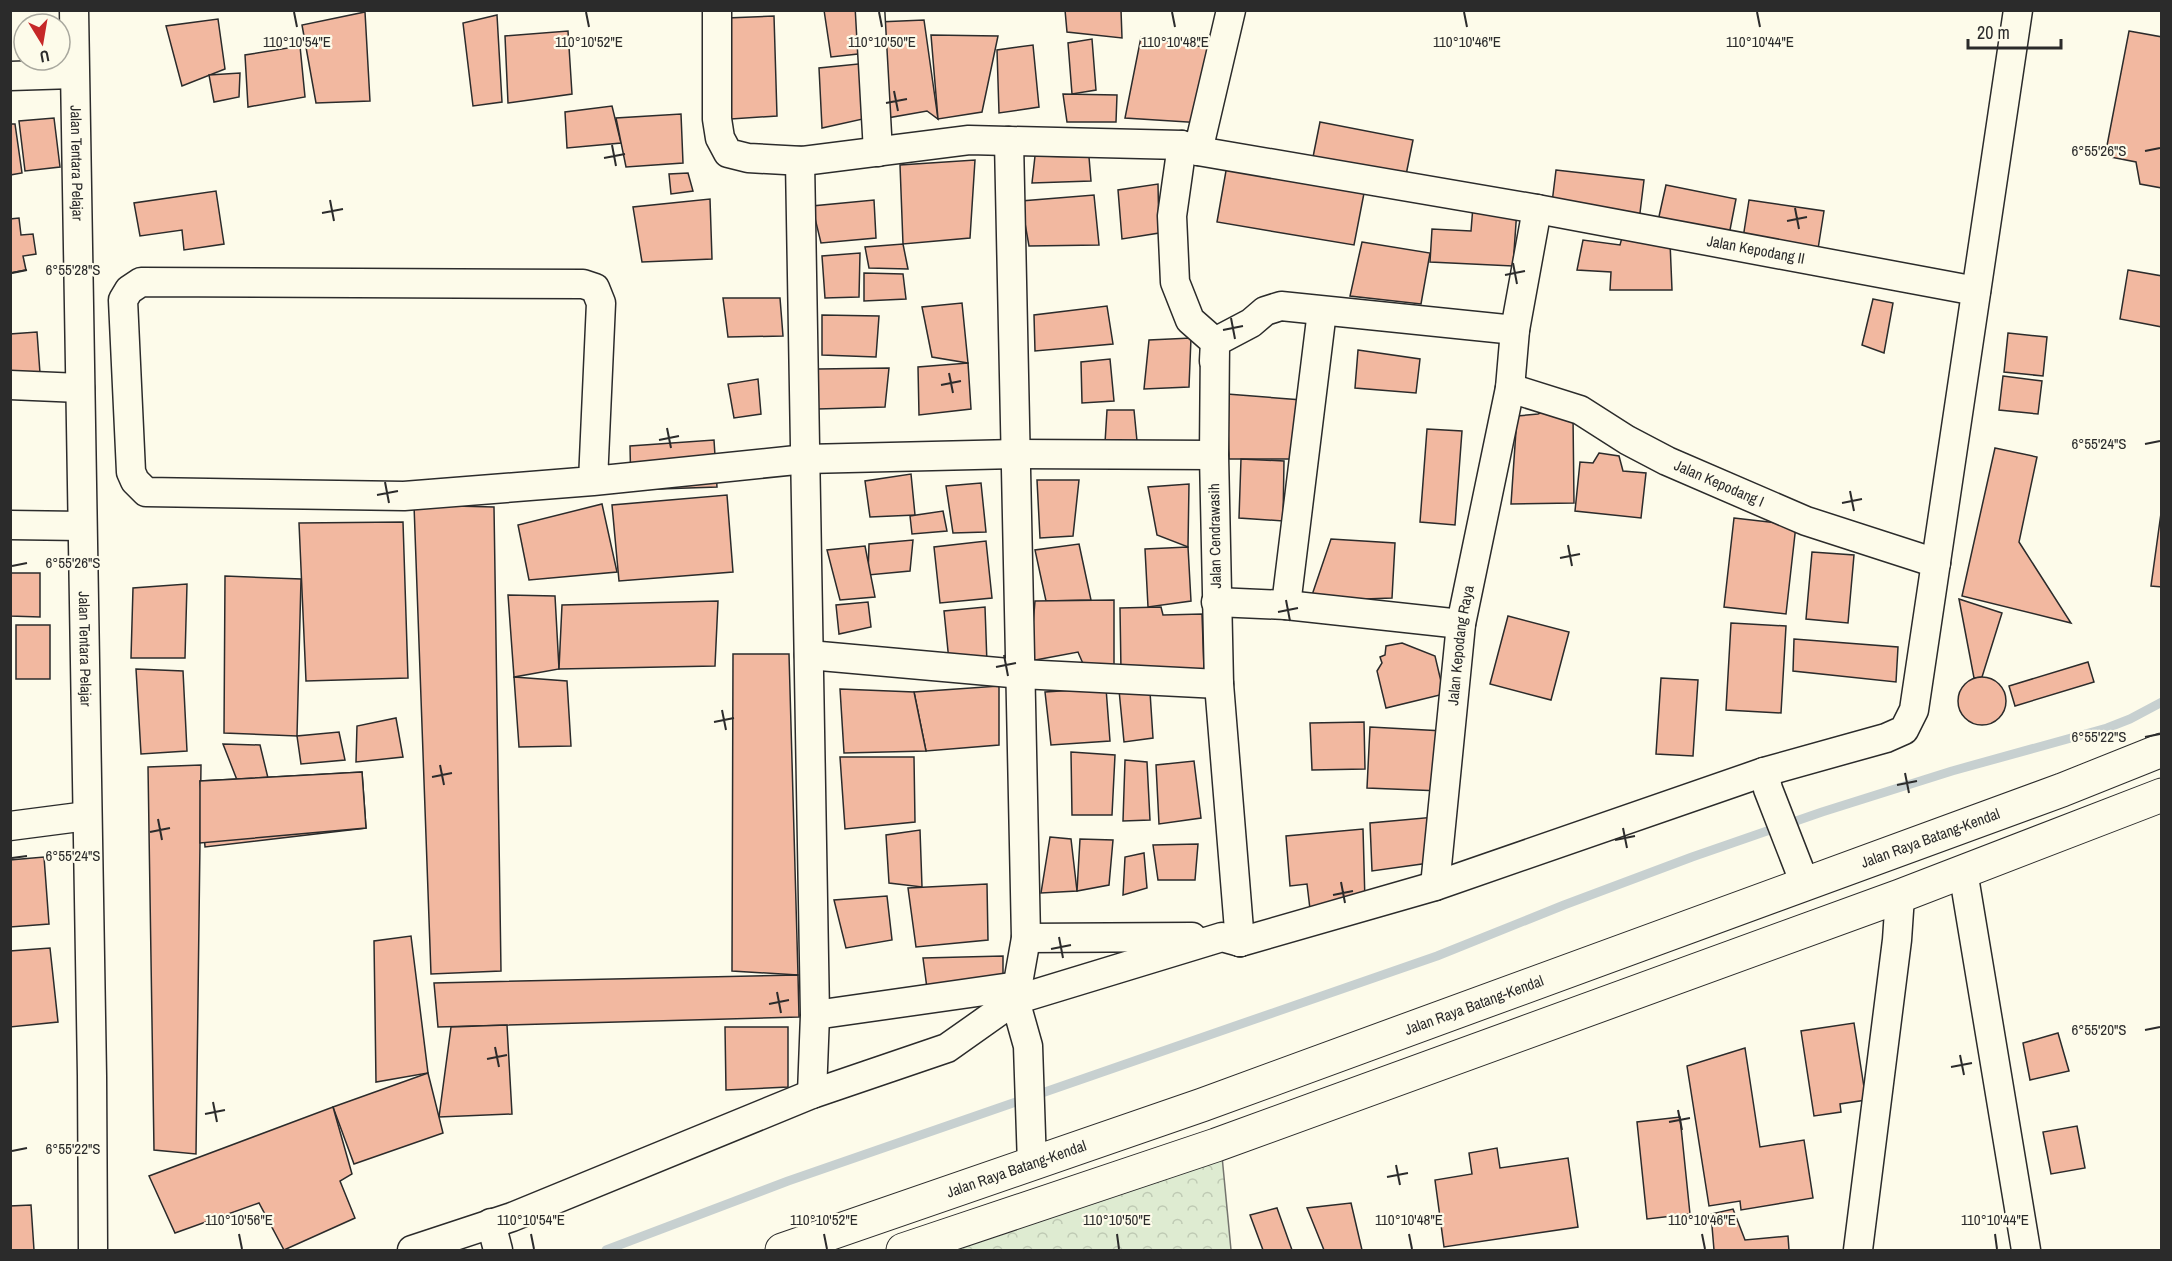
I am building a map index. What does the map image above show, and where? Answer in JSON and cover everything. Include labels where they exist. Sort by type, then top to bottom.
[{"type":"highway","name":"Jalan Raya Batang-Kendal","points":[[782,1251],[1202,1106],[2062,790],[2162,750]]},
{"type":"highway","points":[[903,1251],[1216,1145],[1900,896],[2162,795]]},
{"type":"street","name":"Jalan Tentara Pelajar","points":[[74,10],[93,1251]]},
{"type":"street","name":"Jalan Kepodang II","points":[[717,10],[717,119],[720,138],[728,153],[748,159],[800,161],[969,140],[1190,148],[1537,208],[1976,291]]},
{"type":"street","points":[[870,10],[878,152]]},
{"type":"street","points":[[1231,10],[1172,216],[1175,282],[1190,320],[1215,342],[1251,323],[1265,311],[1281,306],[1515,330]]},
{"type":"street","points":[[815,1015],[1017,993],[1435,886],[1766,780],[1904,730],[1914,710],[2018,10]]},
{"type":"street","points":[[10,76],[74,74]]},
{"type":"street","points":[[1009,141],[1026,938],[1017,993],[1028,1046],[1032,1165]]},
{"type":"street","points":[[800,161],[815,1015],[812,1094]]},
{"type":"street","name":"Jalan Kepodang Raya","points":[[1435,886],[1461,624],[1510,388],[1515,330],[1537,208]]},
{"type":"street","points":[[593,481],[601,303],[595,288],[584,284],[141,282],[129,290],[123,300],[131,472],[146,492],[404,496],[593,481],[806,459],[1016,454],[1214,455]]},
{"type":"street","points":[[1286,605],[1322,311]]},
{"type":"street","name":"Jalan Cendrawasih","points":[[1215,342],[1214,455],[1218,684],[1231,939]]},
{"type":"street","points":[[10,385],[80,388]]},
{"type":"street","name":"Jalan Kepodang I","points":[[1510,388],[1580,410],[1627,440],[1667,461],[1806,521],[1936,563]]},
{"type":"street","points":[[10,525],[82,526]]},
{"type":"street","points":[[1216,602],[1286,605],[1461,624]]},
{"type":"street","points":[[809,655],[1021,674],[1218,684]]},
{"type":"street","points":[[1766,780],[1805,884]]},
{"type":"street","points":[[10,826],[87,816]]},
{"type":"street","points":[[1963,871],[2026,1251]]},
{"type":"street","points":[[1858,1251],[1897,940],[1900,896]]},
{"type":"street","points":[[1026,938],[1231,939]]},
{"type":"street","points":[[412,1251],[495,1238],[513,1217],[812,1094],[947,1048],[1017,993]]},
{"type":"green space","points":[[1222,1156],[1231,1250],[940,1250]]},
{"type":"building","points":[[824,10],[862,10],[867,53],[831,57]]},
{"type":"building","points":[[1065,10],[1121,10],[1122,38],[1067,32]]},
{"type":"building","points":[[365,12],[370,101],[316,103],[302,25]]},
{"type":"building","points":[[497,15],[502,102],[473,106],[463,23]]},
{"type":"building","points":[[774,16],[777,116],[731,119],[727,18]]},
{"type":"building","points":[[218,19],[225,69],[182,86],[166,26]]},
{"type":"building","points":[[924,20],[938,119],[927,111],[887,118],[878,22]]},
{"type":"building","points":[[568,31],[572,94],[508,103],[505,36]]},
{"type":"building","points":[[2129,31],[2162,37],[2162,188],[2140,184],[2136,162],[2105,156]]},
{"type":"building","points":[[931,35],[998,36],[982,112],[938,119]]},
{"type":"building","points":[[1141,37],[1216,49],[1203,123],[1125,118]]},
{"type":"building","points":[[1092,39],[1096,90],[1072,94],[1068,43]]},
{"type":"building","points":[[1033,45],[1039,107],[999,113],[997,50]]},
{"type":"building","points":[[300,46],[305,97],[248,107],[245,55]]},
{"type":"building","points":[[868,63],[863,119],[822,128],[819,68]]},
{"type":"building","points":[[240,73],[239,97],[214,102],[209,75]]},
{"type":"building","points":[[1063,94],[1117,95],[1116,122],[1067,122]]},
{"type":"building","points":[[612,106],[621,143],[567,148],[565,112]]},
{"type":"building","points":[[681,114],[683,163],[626,167],[616,118]]},
{"type":"building","points":[[54,118],[60,167],[25,171],[19,121]]},
{"type":"building","points":[[1320,122],[1413,140],[1405,180],[1312,162]]},
{"type":"building","points":[[10,124],[15,124],[22,173],[10,175]]},
{"type":"building","points":[[1035,156],[1089,157],[1091,181],[1032,183]]},
{"type":"building","points":[[975,160],[970,238],[903,244],[900,165]]},
{"type":"building","points":[[1227,165],[1365,188],[1354,245],[1217,222]]},
{"type":"building","points":[[1556,170],[1644,180],[1639,221],[1551,211]]},
{"type":"building","points":[[688,173],[693,191],[671,194],[669,174]]},
{"type":"building","points":[[1158,184],[1159,233],[1122,239],[1118,190]]},
{"type":"building","points":[[1666,185],[1736,199],[1729,235],[1658,221]]},
{"type":"building","points":[[216,191],[224,244],[184,250],[182,230],[140,236],[134,203]]},
{"type":"building","points":[[1094,195],[1099,245],[1029,246],[1021,201]]},
{"type":"building","points":[[710,199],[712,259],[642,262],[633,207]]},
{"type":"building","points":[[874,200],[876,238],[821,243],[812,206]]},
{"type":"building","points":[[1749,200],[1824,211],[1818,249],[1743,238]]},
{"type":"building","points":[[1473,206],[1517,209],[1513,266],[1430,262],[1432,229],[1471,231]]},
{"type":"building","points":[[19,218],[21,235],[33,234],[36,254],[23,256],[26,270],[10,273],[10,219]]},
{"type":"building","points":[[1623,234],[1670,242],[1672,290],[1610,290],[1611,272],[1577,270],[1583,240],[1620,245]]},
{"type":"building","points":[[1362,242],[1430,253],[1421,304],[1350,296]]},
{"type":"building","points":[[903,244],[908,269],[869,268],[865,247]]},
{"type":"building","points":[[860,253],[859,297],[825,298],[822,256]]},
{"type":"building","points":[[2128,270],[2162,276],[2162,327],[2120,319]]},
{"type":"building","points":[[864,273],[903,274],[906,299],[864,301]]},
{"type":"building","points":[[723,298],[780,298],[783,336],[728,337]]},
{"type":"building","points":[[1873,299],[1893,303],[1884,353],[1862,345]]},
{"type":"building","points":[[962,303],[968,363],[932,357],[922,307]]},
{"type":"building","points":[[1107,306],[1113,344],[1035,351],[1034,315]]},
{"type":"building","points":[[822,315],[879,316],[876,357],[822,355]]},
{"type":"building","points":[[37,332],[40,373],[10,376],[10,334]]},
{"type":"building","points":[[2008,333],[2047,337],[2043,376],[2004,372]]},
{"type":"building","points":[[1191,338],[1189,387],[1144,389],[1149,340]]},
{"type":"building","points":[[1358,350],[1420,359],[1416,393],[1355,388]]},
{"type":"building","points":[[1110,359],[1114,401],[1082,403],[1081,362]]},
{"type":"building","points":[[968,363],[971,409],[919,415],[918,367]]},
{"type":"building","points":[[889,368],[885,407],[818,409],[818,369]]},
{"type":"building","points":[[2003,376],[2042,381],[2038,414],[1999,410]]},
{"type":"building","points":[[758,379],[761,414],[734,418],[728,384]]},
{"type":"building","points":[[1227,394],[1302,400],[1297,459],[1229,459]]},
{"type":"building","points":[[1559,404],[1573,416],[1574,503],[1511,504],[1517,416],[1538,414]]},
{"type":"building","points":[[1107,410],[1134,410],[1137,441],[1105,443]]},
{"type":"building","points":[[1427,429],[1462,431],[1455,525],[1420,522]]},
{"type":"building","points":[[714,440],[717,487],[631,490],[630,446]]},
{"type":"building","points":[[1995,448],[2037,457],[2019,542],[2071,623],[1962,596]]},
{"type":"building","points":[[1599,453],[1619,456],[1623,471],[1646,473],[1641,518],[1575,511],[1580,462],[1593,463]]},
{"type":"building","points":[[1241,459],[1284,461],[1283,521],[1239,518]]},
{"type":"building","points":[[911,474],[915,515],[870,517],[865,481]]},
{"type":"building","points":[[1037,480],[1079,480],[1073,536],[1040,538]]},
{"type":"building","points":[[981,483],[986,532],[953,533],[946,486]]},
{"type":"building","points":[[1189,484],[1188,547],[1157,535],[1148,487]]},
{"type":"building","points":[[727,495],[733,572],[619,581],[612,505]]},
{"type":"building","points":[[602,504],[617,572],[529,580],[518,525]]},
{"type":"building","points":[[414,505],[494,507],[501,971],[431,974]]},
{"type":"building","points":[[2162,506],[2162,587],[2151,586]]},
{"type":"building","points":[[943,511],[947,531],[912,534],[910,516]]},
{"type":"building","points":[[1734,518],[1796,525],[1786,614],[1724,607]]},
{"type":"building","points":[[403,522],[408,678],[306,681],[299,523]]},
{"type":"building","points":[[1331,539],[1395,543],[1392,598],[1310,601]]},
{"type":"building","points":[[913,540],[910,571],[868,575],[869,544]]},
{"type":"building","points":[[986,541],[992,598],[940,603],[934,547]]},
{"type":"building","points":[[1079,544],[1091,600],[1046,601],[1035,550]]},
{"type":"building","points":[[865,546],[875,597],[840,600],[827,550]]},
{"type":"building","points":[[1188,547],[1191,601],[1148,607],[1145,549]]},
{"type":"building","points":[[1812,552],[1854,555],[1848,623],[1806,619]]},
{"type":"building","points":[[10,573],[40,573],[40,617],[10,616]]},
{"type":"building","points":[[225,576],[301,579],[297,736],[224,733]]},
{"type":"building","points":[[187,584],[185,658],[131,658],[133,588]]},
{"type":"building","points":[[508,595],[555,596],[559,669],[514,677]]},
{"type":"building","points":[[1959,599],[2002,613],[1982,677],[1974,678]]},
{"type":"building","points":[[1114,600],[1114,666],[1084,666],[1078,652],[1030,661],[1035,601]]},
{"type":"building","points":[[718,601],[715,666],[559,669],[562,605]]},
{"type":"building","points":[[868,602],[871,627],[839,634],[836,605]]},
{"type":"building","points":[[985,607],[987,664],[949,661],[944,611]]},
{"type":"building","points":[[1161,607],[1163,615],[1202,614],[1204,670],[1121,672],[1120,608]]},
{"type":"building","points":[[1508,616],[1569,632],[1551,700],[1490,684]]},
{"type":"building","points":[[1731,623],[1786,626],[1781,713],[1726,710]]},
{"type":"building","points":[[16,625],[50,625],[50,679],[16,679]]},
{"type":"building","points":[[1794,639],[1898,647],[1896,682],[1793,671]]},
{"type":"building","points":[[1402,643],[1435,656],[1444,694],[1386,708],[1377,671],[1382,663],[1380,657],[1385,655],[1386,646]]},
{"type":"building","points":[[733,654],[789,654],[798,975],[732,971]]},
{"type":"building","points":[[2088,662],[2094,682],[2015,706],[2009,686]]},
{"type":"building","points":[[136,669],[183,671],[187,751],[141,754]]},
{"type":"building","points":[[514,677],[567,681],[571,746],[519,747]]},
{"type":"building","points":[[1977,677],[1987,677],[1999,684],[2006,696],[2006,706],[1999,718],[1987,725],[1977,725],[1962,714],[1958,706],[1958,696],[1969,681]]},
{"type":"building","points":[[1661,678],[1698,680],[1693,756],[1656,754]]},
{"type":"building","points":[[999,686],[999,745],[926,751],[914,692]]},
{"type":"building","points":[[1106,688],[1110,741],[1051,745],[1045,692]]},
{"type":"building","points":[[840,689],[914,692],[926,751],[844,753]]},
{"type":"building","points":[[1119,690],[1150,692],[1153,738],[1124,742]]},
{"type":"building","points":[[396,718],[403,757],[356,762],[357,726]]},
{"type":"building","points":[[1364,722],[1365,769],[1312,770],[1310,723]]},
{"type":"building","points":[[1370,727],[1444,731],[1441,791],[1367,788]]},
{"type":"building","points":[[339,732],[345,760],[301,764],[297,736]]},
{"type":"building","points":[[223,744],[260,745],[268,778],[237,780]]},
{"type":"building","points":[[1071,752],[1115,755],[1112,815],[1072,815]]},
{"type":"building","points":[[840,757],[914,757],[915,822],[845,829]]},
{"type":"building","points":[[1125,760],[1147,762],[1150,820],[1123,821]]},
{"type":"building","points":[[1194,761],[1201,818],[1159,824],[1156,765]]},
{"type":"building","points":[[201,765],[196,1154],[154,1150],[148,767]]},
{"type":"building","points":[[362,772],[366,828],[205,847],[200,781]]},
{"type":"building","points":[[362,772],[366,828],[200,843],[200,781]]},
{"type":"building","points":[[1435,817],[1429,863],[1372,871],[1370,823]]},
{"type":"building","points":[[1363,829],[1365,902],[1310,909],[1307,884],[1290,886],[1286,836]]},
{"type":"building","points":[[920,830],[922,887],[889,883],[886,835]]},
{"type":"building","points":[[1050,837],[1071,839],[1077,891],[1041,893]]},
{"type":"building","points":[[1080,839],[1113,840],[1109,885],[1077,891]]},
{"type":"building","points":[[1198,844],[1195,880],[1158,880],[1153,845]]},
{"type":"building","points":[[1144,853],[1147,888],[1123,895],[1125,857]]},
{"type":"building","points":[[44,857],[49,924],[10,927],[10,860]]},
{"type":"building","points":[[987,884],[988,940],[916,947],[908,888]]},
{"type":"building","points":[[887,896],[892,940],[846,948],[834,900]]},
{"type":"building","points":[[411,936],[428,1073],[376,1082],[374,941]]},
{"type":"building","points":[[50,948],[58,1022],[10,1027],[10,951]]},
{"type":"building","points":[[1003,956],[1003,992],[928,996],[923,958]]},
{"type":"building","points":[[798,975],[799,1017],[438,1027],[434,983]]},
{"type":"building","points":[[1854,1023],[1866,1100],[1840,1104],[1841,1112],[1814,1116],[1801,1031]]},
{"type":"building","points":[[507,1025],[512,1114],[439,1117],[451,1027]]},
{"type":"building","points":[[725,1027],[788,1027],[788,1087],[726,1090]]},
{"type":"building","points":[[2058,1033],[2069,1071],[2030,1080],[2023,1043]]},
{"type":"building","points":[[1745,1048],[1760,1147],[1804,1140],[1813,1198],[1741,1210],[1740,1201],[1709,1206],[1687,1066]]},
{"type":"building","points":[[428,1073],[443,1133],[354,1164],[333,1107]]},
{"type":"building","points":[[333,1107],[352,1174],[340,1181],[355,1218],[284,1250],[259,1203],[175,1233],[149,1176]]},
{"type":"building","points":[[1680,1117],[1690,1214],[1647,1219],[1637,1122]]},
{"type":"building","points":[[2077,1126],[2085,1168],[2051,1174],[2043,1132]]},
{"type":"building","points":[[1497,1148],[1500,1168],[1568,1158],[1578,1227],[1444,1247],[1435,1180],[1472,1174],[1469,1153]]},
{"type":"building","points":[[1351,1203],[1362,1250],[1324,1250],[1307,1208]]},
{"type":"building","points":[[31,1205],[34,1250],[10,1250],[10,1206]]},
{"type":"building","points":[[1277,1208],[1292,1250],[1263,1250],[1250,1215]]},
{"type":"building","points":[[1733,1209],[1745,1240],[1788,1236],[1789,1250],[1714,1250],[1711,1214]]},
{"type":"waterway","points":[[606,1250],[788,1181],[1437,956],[1692,857],[1822,812],[1952,771],[2107,728],[2162,702]]}]
